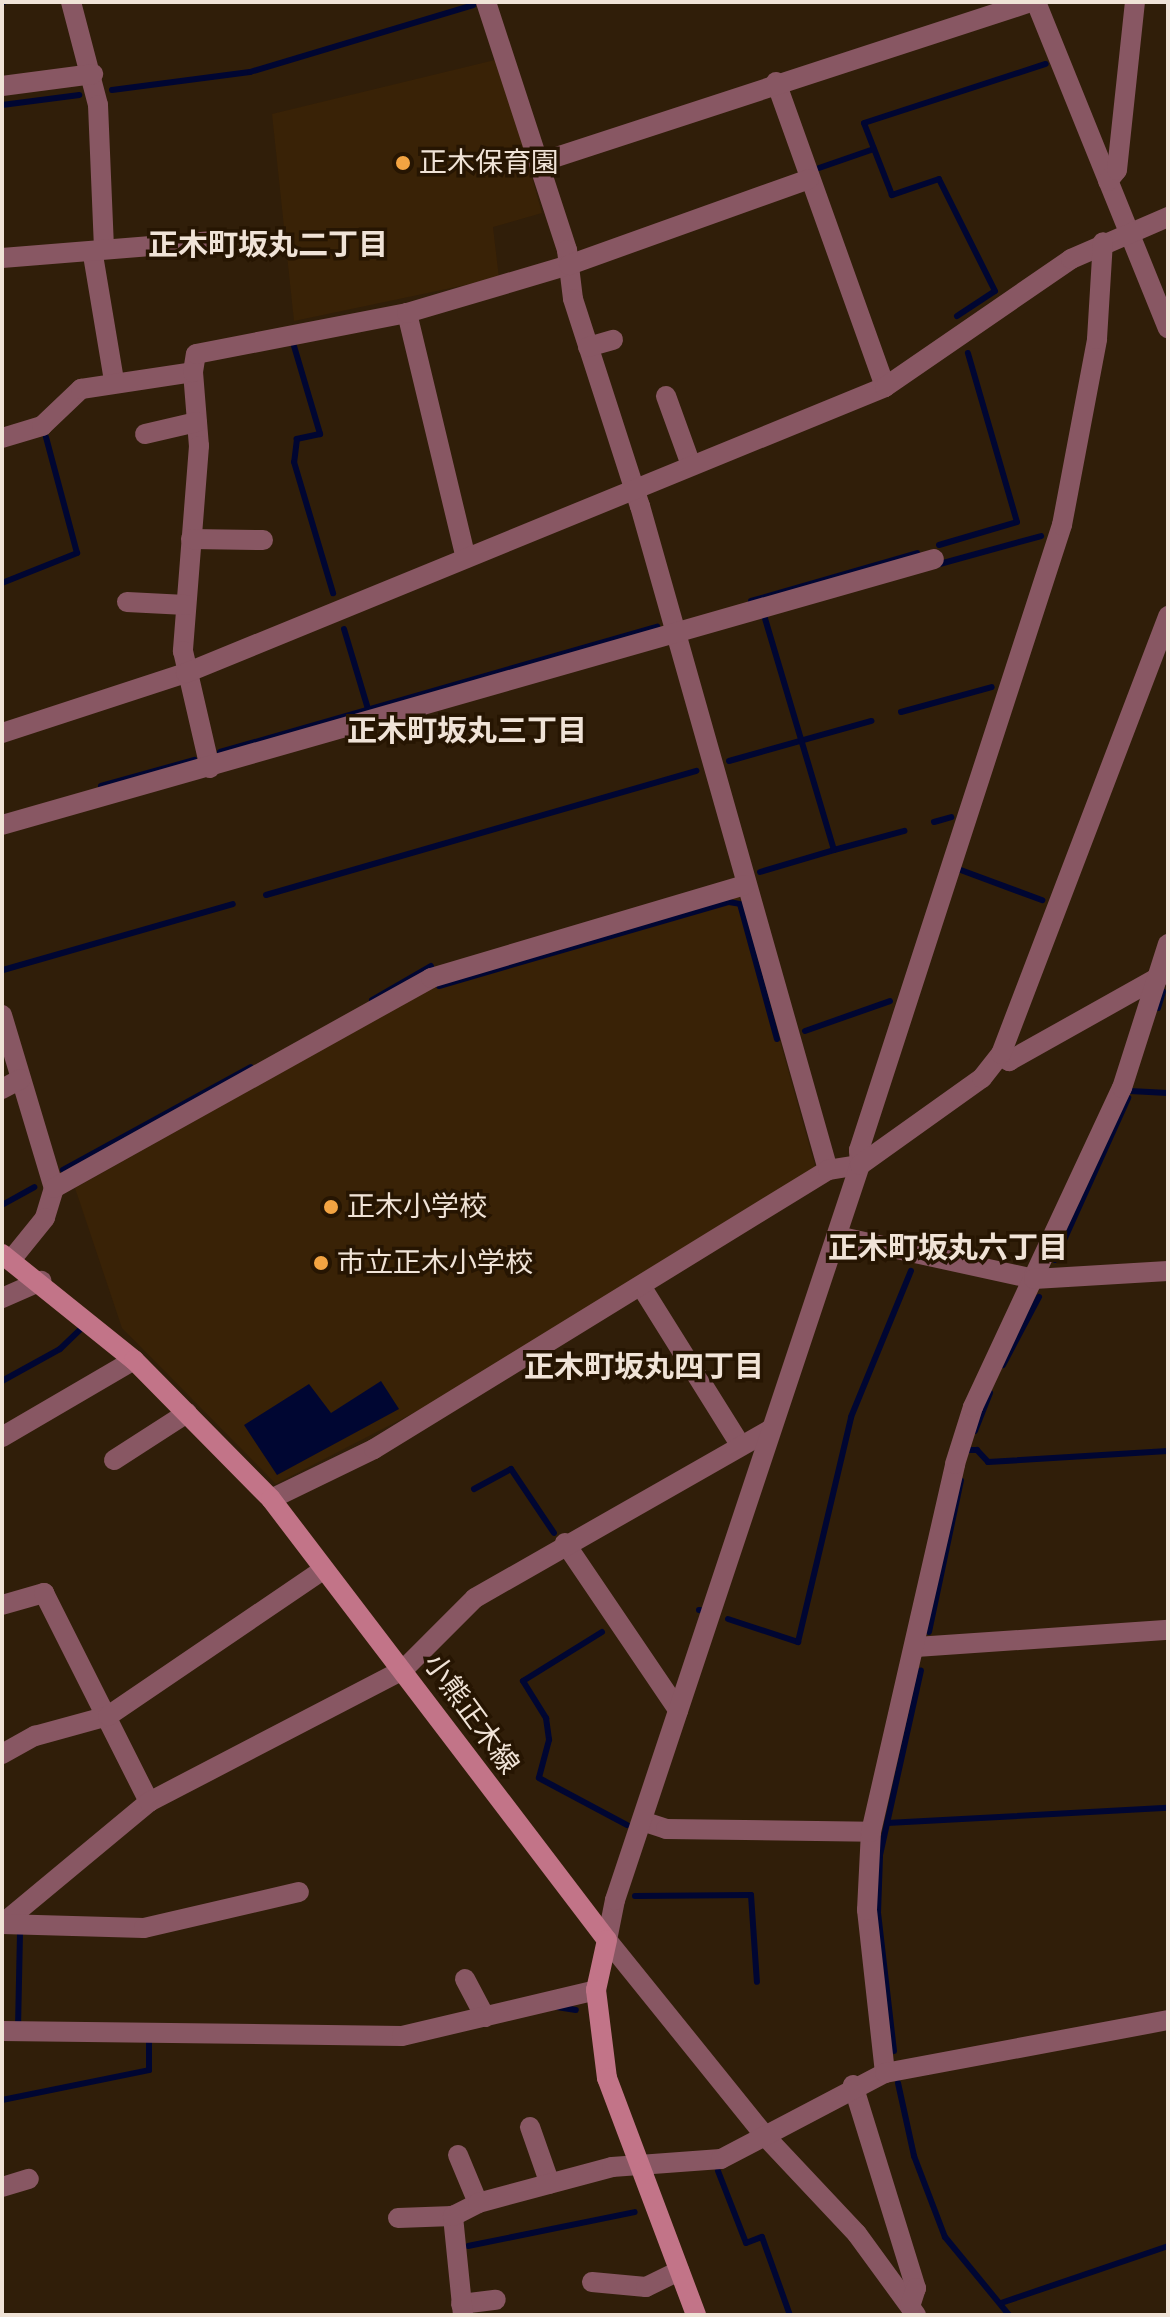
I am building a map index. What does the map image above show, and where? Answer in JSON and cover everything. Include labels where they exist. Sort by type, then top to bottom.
[{"type":"main road","name":"小熊正木線","points":[[6,1257],[41,1281],[134,1360],[271,1499],[404,1669],[607,1940]]},
{"type":"main road","points":[[607,1940],[596,1990],[607,2078],[692,2314]]},
{"type":"street","points":[[71,2],[93,74],[98,250],[114,380]]},
{"type":"street","points":[[486,2],[569,265],[588,347],[676,633],[828,1170]]},
{"type":"street","points":[[538,163],[776,82],[1034,2],[1168,328]]},
{"type":"street","points":[[1108,181],[1117,170],[1135,2]]},
{"type":"street","points":[[2,86],[93,74]]},
{"type":"street","points":[[776,82],[885,387]]},
{"type":"street","points":[[210,768],[186,673],[186,605],[197,422],[193,372],[196,354],[407,313],[569,265],[809,179]]},
{"type":"street","points":[[2,733],[186,673],[885,387],[1103,242],[1168,217]]},
{"type":"street","points":[[2,258],[213,241]]},
{"type":"street","points":[[913,2311],[857,2234],[765,2136],[607,1940],[678,1710],[860,1165],[859,1150],[1062,525],[1097,339],[1103,242]]},
{"type":"street","points":[[407,313],[466,558]]},
{"type":"street","points":[[588,347],[613,340]]},
{"type":"street","points":[[2,438],[42,426],[81,389],[114,380],[193,372]]},
{"type":"street","points":[[666,396],[691,465]]},
{"type":"street","points":[[145,434],[197,422]]},
{"type":"street","points":[[191,539],[263,540]]},
{"type":"street","points":[[2,825],[934,559]]},
{"type":"street","points":[[127,602],[186,605]]},
{"type":"street","points":[[271,1499],[374,1449],[828,1170],[860,1165],[982,1078],[1001,1054],[1168,616]]},
{"type":"street","points":[[54,1188],[431,978],[745,885]]},
{"type":"street","points":[[885,2073],[867,1910],[871,1832],[959,1450],[1122,1088],[1162,974],[1168,944]]},
{"type":"street","points":[[1001,1054],[1009,1061],[1162,974]]},
{"type":"street","points":[[2,1015],[54,1188],[45,1218],[6,1257]]},
{"type":"street","points":[[2,1089],[21,1079]]},
{"type":"street","points":[[837,1236],[1034,1279],[1168,1271]]},
{"type":"street","points":[[2,1298],[41,1281]]},
{"type":"street","points":[[641,1286],[739,1443]]},
{"type":"street","points":[[2,1437],[134,1360]]},
{"type":"street","points":[[114,1460],[187,1413]]},
{"type":"street","points":[[4,1916],[149,1802],[404,1669],[475,1598],[739,1443],[771,1429]]},
{"type":"street","points":[[565,1543],[678,1710]]},
{"type":"street","points":[[2,1754],[35,1736],[108,1716],[324,1569]]},
{"type":"street","points":[[2,1605],[44,1593],[79,1672],[108,1716],[149,1802]]},
{"type":"street","points":[[916,1647],[1168,1630]]},
{"type":"street","points":[[642,1821],[666,1829],[871,1832]]},
{"type":"street","points":[[4,1916],[144,1928],[299,1892]]},
{"type":"street","points":[[465,1979],[485,2017]]},
{"type":"street","points":[[2,2031],[355,2039],[402,2036],[596,1990]]},
{"type":"street","points":[[398,2218],[453,2216],[478,2203],[612,2167],[721,2159],[853,2085],[885,2073],[1168,2020]]},
{"type":"street","points":[[853,2085],[916,2288],[913,2311]]},
{"type":"street","points":[[530,2127],[550,2184]]},
{"type":"street","points":[[458,2155],[478,2203]]},
{"type":"street","points":[[2,2187],[29,2179]]},
{"type":"street","points":[[453,2216],[462,2309],[496,2300]]},
{"type":"street","points":[[592,2282],[646,2287],[679,2271]]},
{"type":"shaded area","name":"正木保育園","points":[[499,59],[542,213],[493,227],[499,278],[294,321],[272,114]]},
{"type":"shaded area","name":"正木小学校","points":[[739,896],[816,1169],[431,1404],[276,1484],[122,1328],[75,1188],[442,982]]},
{"type":"water","points":[[381,1381],[399,1409],[277,1475],[244,1425],[309,1384],[331,1413]]},
{"type":"waterway","points":[[112,90],[250,72],[473,5]]},
{"type":"waterway","points":[[957,316],[995,291],[939,179],[892,195],[864,123],[1046,64]]},
{"type":"waterway","points":[[2,105],[79,95]]},
{"type":"waterway","points":[[819,168],[874,149]]},
{"type":"waterway","points":[[294,346],[320,434],[297,439],[294,462],[333,593]]},
{"type":"waterway","points":[[939,545],[1017,522],[968,353]]},
{"type":"waterway","points":[[2,583],[77,553],[46,437]]},
{"type":"waterway","points":[[936,565],[1041,536]]},
{"type":"waterway","points":[[751,601],[917,553]]},
{"type":"waterway","points":[[760,872],[834,850],[764,615]]},
{"type":"waterway","points":[[220,752],[657,627]]},
{"type":"waterway","points":[[344,629],[368,709]]},
{"type":"waterway","points":[[901,712],[992,687]]},
{"type":"waterway","points":[[729,761],[871,721]]},
{"type":"waterway","points":[[101,786],[194,760]]},
{"type":"waterway","points":[[266,895],[696,771]]},
{"type":"waterway","points":[[934,822],[951,817]]},
{"type":"waterway","points":[[834,850],[904,831]]},
{"type":"waterway","points":[[958,869],[1042,900]]},
{"type":"waterway","points":[[439,986],[729,902],[740,904],[777,1039]]},
{"type":"waterway","points":[[3,970],[233,904]]},
{"type":"waterway","points":[[372,1000],[431,966]]},
{"type":"waterway","points":[[1158,1008],[1163,992]]},
{"type":"waterway","points":[[805,1031],[890,1001]]},
{"type":"waterway","points":[[63,1170],[251,1067]]},
{"type":"waterway","points":[[1130,1091],[1168,1093]]},
{"type":"waterway","points":[[1055,1260],[1128,1098]]},
{"type":"waterway","points":[[2,1205],[34,1187]]},
{"type":"waterway","points":[[728,1619],[798,1642],[851,1417],[911,1271]]},
{"type":"waterway","points":[[1003,1365],[1039,1297]]},
{"type":"waterway","points":[[2,1381],[60,1349],[81,1329]]},
{"type":"waterway","points":[[975,1431],[990,1393]]},
{"type":"waterway","points":[[968,1450],[977,1450],[988,1462],[1168,1451]]},
{"type":"waterway","points":[[474,1489],[511,1469],[554,1533]]},
{"type":"waterway","points":[[929,1632],[961,1480]]},
{"type":"waterway","points":[[602,1632],[523,1681],[546,1718],[549,1740],[539,1778],[627,1825]]},
{"type":"waterway","points":[[894,2051],[878,1913],[880,1855],[921,1670]]},
{"type":"waterway","points":[[887,1823],[1168,1808]]},
{"type":"waterway","points":[[635,1896],[751,1895],[757,1982]]},
{"type":"waterway","points":[[18,2028],[20,1934]]},
{"type":"waterway","points":[[557,2007],[576,2010]]},
{"type":"waterway","points":[[2,2100],[149,2070],[149,2041]]},
{"type":"waterway","points":[[898,2083],[914,2156],[945,2237],[1009,2315]]},
{"type":"waterway","points":[[718,2171],[746,2243],[762,2237],[790,2315]]},
{"type":"waterway","points":[[468,2246],[635,2212]]},
{"type":"waterway","points":[[1001,2303],[1168,2246]]},
{"type":"place","name":"正木保育園","points":[[403,163]]},
{"type":"place","name":"正木小学校","points":[[331,1207]]},
{"type":"place","name":"市立正木小学校","points":[[321,1263]]},
{"type":"district","name":"正木町坂丸二丁目","points":[[268,245]]},
{"type":"district","name":"正木町坂丸三丁目","points":[[467,731]]},
{"type":"district","name":"正木町坂丸六丁目","points":[[948,1248]]},
{"type":"district","name":"正木町坂丸四丁目","points":[[644,1367]]}]
